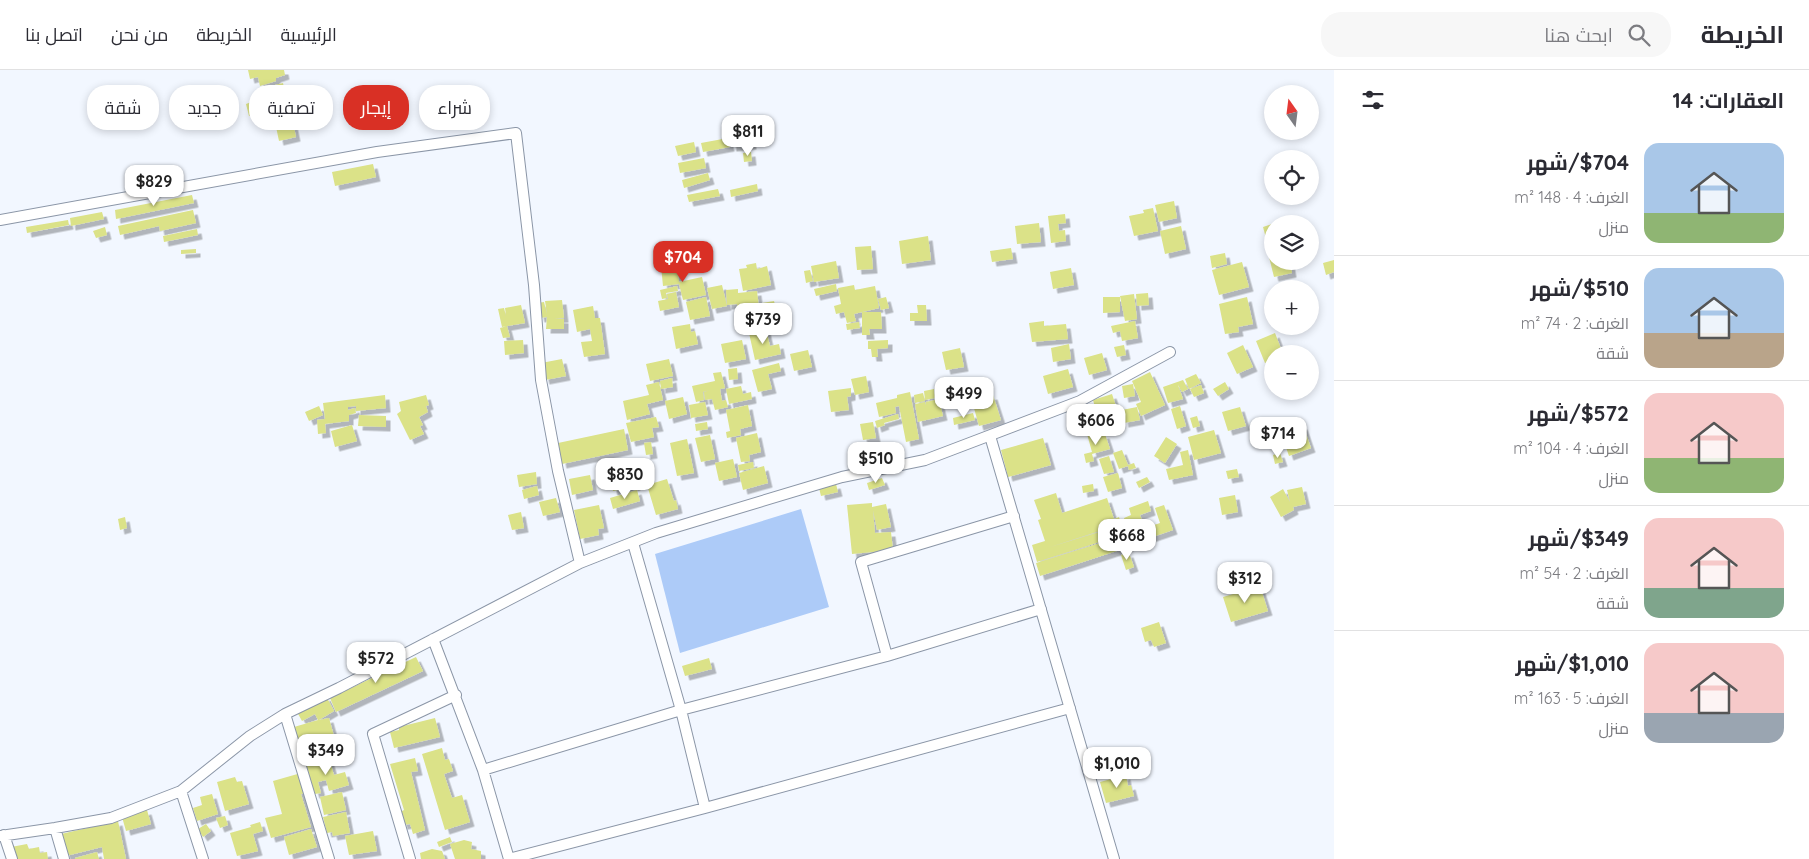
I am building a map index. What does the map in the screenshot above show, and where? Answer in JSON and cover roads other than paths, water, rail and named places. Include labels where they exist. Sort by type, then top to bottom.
[{"type":"street","points":[[0,220],[376,152],[516,133],[534,285],[542,380],[558,471],[580,563]]},
{"type":"street","points":[[12,859],[2,835],[111,818],[181,791],[250,736],[284,714],[340,688],[580,563],[656,533],[842,477],[926,460],[1080,401],[1170,352]]},
{"type":"street","points":[[990,436],[1114,859]]},
{"type":"street","points":[[887,656],[861,562],[1014,516]]},
{"type":"street","points":[[633,543],[681,710],[706,808]]},
{"type":"street","points":[[484,770],[681,710],[887,656],[1041,609]]},
{"type":"street","points":[[433,639],[484,770],[509,859],[706,808],[1070,708]]},
{"type":"street","points":[[410,859],[373,734],[456,696]]},
{"type":"street","points":[[284,714],[329,859]]},
{"type":"street","points":[[181,791],[203,859]]},
{"type":"street","points":[[55,828],[64,859]]}]
